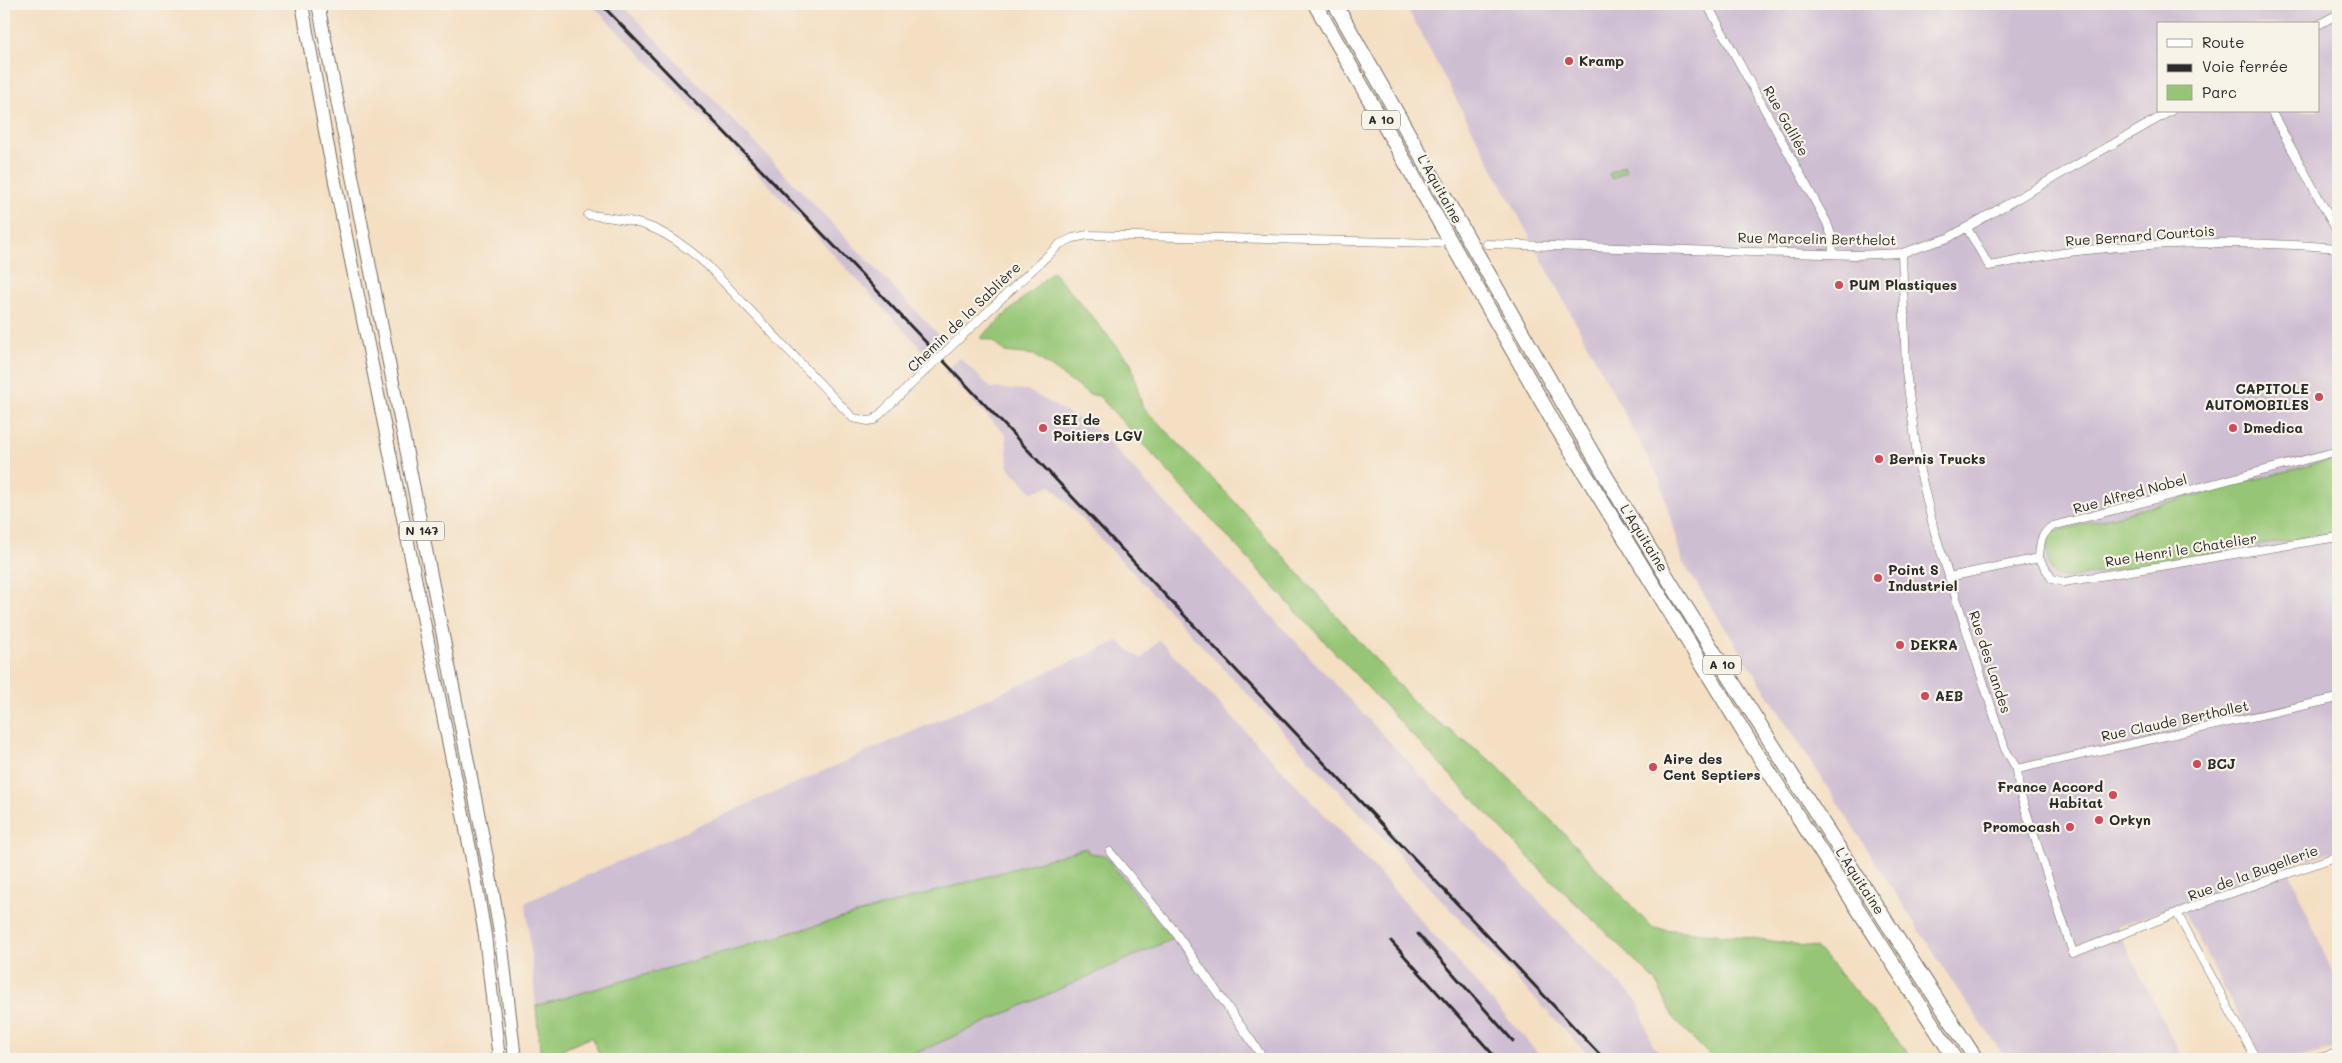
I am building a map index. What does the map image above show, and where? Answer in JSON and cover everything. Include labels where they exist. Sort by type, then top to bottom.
[{"type":"highway","name":"N 147","points":[[302,4],[327,142],[471,854],[484,935],[499,1059]]},
{"type":"highway","name":"N 147","points":[[318,4],[487,858],[502,939],[516,1059]]},
{"type":"highway","name":"L'Aquitaine","points":[[1315,4],[1564,440],[1751,744],[1955,1059]]},
{"type":"highway","name":"L'Aquitaine","points":[[1335,4],[1509,310],[1630,515],[1842,854],[1976,1059]]},
{"type":"street","name":"Rue Galilée","points":[[1707,4],[1827,223],[1832,237],[1833,254]]},
{"type":"street","points":[[2320,24],[2338,14]]},
{"type":"street","name":"Rue Marcelin Berthelot","points":[[1487,244],[1833,254],[1902,253],[1930,246],[1967,228],[2169,112]]},
{"type":"street","points":[[2272,112],[2338,233]]},
{"type":"street","name":"Chemin de la Sablière","points":[[588,215],[641,222],[671,236],[685,246],[707,265],[852,418],[868,421],[874,420],[1060,244],[1073,238],[1088,235],[1440,243]]},
{"type":"street","name":"Rue Bernard Courtois","points":[[1967,228],[1989,266],[2086,250],[2187,243],[2262,242],[2338,248]]},
{"type":"street","name":"Rue des Landes","points":[[1902,253],[1903,337],[1913,439],[1926,501],[2005,749],[2017,769],[2019,790],[2073,953]]},
{"type":"street","name":"Rue Alfred Nobel","points":[[2039,558],[2042,536],[2046,530],[2053,526],[2338,451]]},
{"type":"street","name":"Rue Henri le Chatelier","points":[[2039,558],[2052,579],[2064,582],[2338,537]]},
{"type":"street","points":[[1949,578],[2039,558]]},
{"type":"street","name":"Rue Claude Berthollet","points":[[2017,769],[2338,698]]},
{"type":"street","points":[[1110,852],[1173,929],[1264,1059]]},
{"type":"street","name":"Rue de la Bugellerie","points":[[2073,953],[2177,913],[2338,856]]},
{"type":"street","name":"Rue de la Bugellerie","points":[[2177,913],[2256,1059]]},
{"type":"street","points":[[2314,1059],[2338,1054]]},
{"type":"shaded area","points":[[591,4],[622,4],[944,340],[928,356],[765,181]]},
{"type":"shaded area","points":[[1405,4],[2338,4],[2338,849],[2287,866],[2338,985],[2338,1048],[2287,1059],[2262,1059],[2180,905],[2116,926],[2182,1059],[2006,1059],[1955,986],[1682,561],[1660,480]]},
{"type":"shaded area","points":[[960,358],[991,388],[1027,390],[1095,428],[1554,917],[1638,1002],[1652,1044],[1665,1059],[1592,1059],[1051,486],[1032,492],[1008,467],[1006,435],[944,372]]},
{"type":"shaded area","points":[[1159,640],[1373,866],[1543,1059],[602,1059],[591,1037],[541,1059],[526,902],[1118,641],[1141,659]]},
{"type":"green space","points":[[1624,165],[1627,171],[1612,179],[1609,174]]},
{"type":"green space","points":[[1053,271],[1131,363],[1142,406],[1232,499],[1419,708],[1495,764],[1557,826],[1652,928],[1746,937],[1817,948],[1914,1059],[1713,1059],[1674,1019],[1656,981],[1535,864],[1434,758],[1293,608],[1099,396],[1088,394],[1034,355],[1005,352],[993,341],[980,338]]},
{"type":"green space","points":[[2338,458],[2338,532],[2067,578],[2055,575],[2050,568],[2047,543],[2049,534],[2054,532]]},
{"type":"green space","points":[[1086,848],[1089,853],[1104,855],[1172,939],[903,1059],[602,1059],[591,1037],[541,1059],[536,1006]]},
{"type":"railway","points":[[601,4],[868,281],[1604,1059]]},
{"type":"railway","points":[[1418,934],[1513,1041]]},
{"type":"railway","points":[[1391,941],[1497,1059]]},
{"type":"place","name":"Kramp","points":[[1569,61]]},
{"type":"place","name":"PUM Plastiques","points":[[1839,285]]},
{"type":"place","name":"CAPITOLE AUTOMOBILES","points":[[2319,397]]},
{"type":"place","name":"SEI de Poitiers LGV","points":[[1043,428]]},
{"type":"place","name":"Dmedica","points":[[2233,428]]},
{"type":"place","name":"Bernis Trucks","points":[[1879,459]]},
{"type":"place","name":"Point S Industriel","points":[[1878,578]]},
{"type":"place","name":"DEKRA","points":[[1900,645]]},
{"type":"place","name":"AEB","points":[[1925,696]]},
{"type":"place","name":"BCJ","points":[[2197,764]]},
{"type":"place","name":"Aire des Cent Septiers","points":[[1653,767]]},
{"type":"place","name":"France Accord Habitat","points":[[2113,795]]},
{"type":"place","name":"Orkyn","points":[[2099,820]]},
{"type":"place","name":"Promocash","points":[[2070,827]]}]
